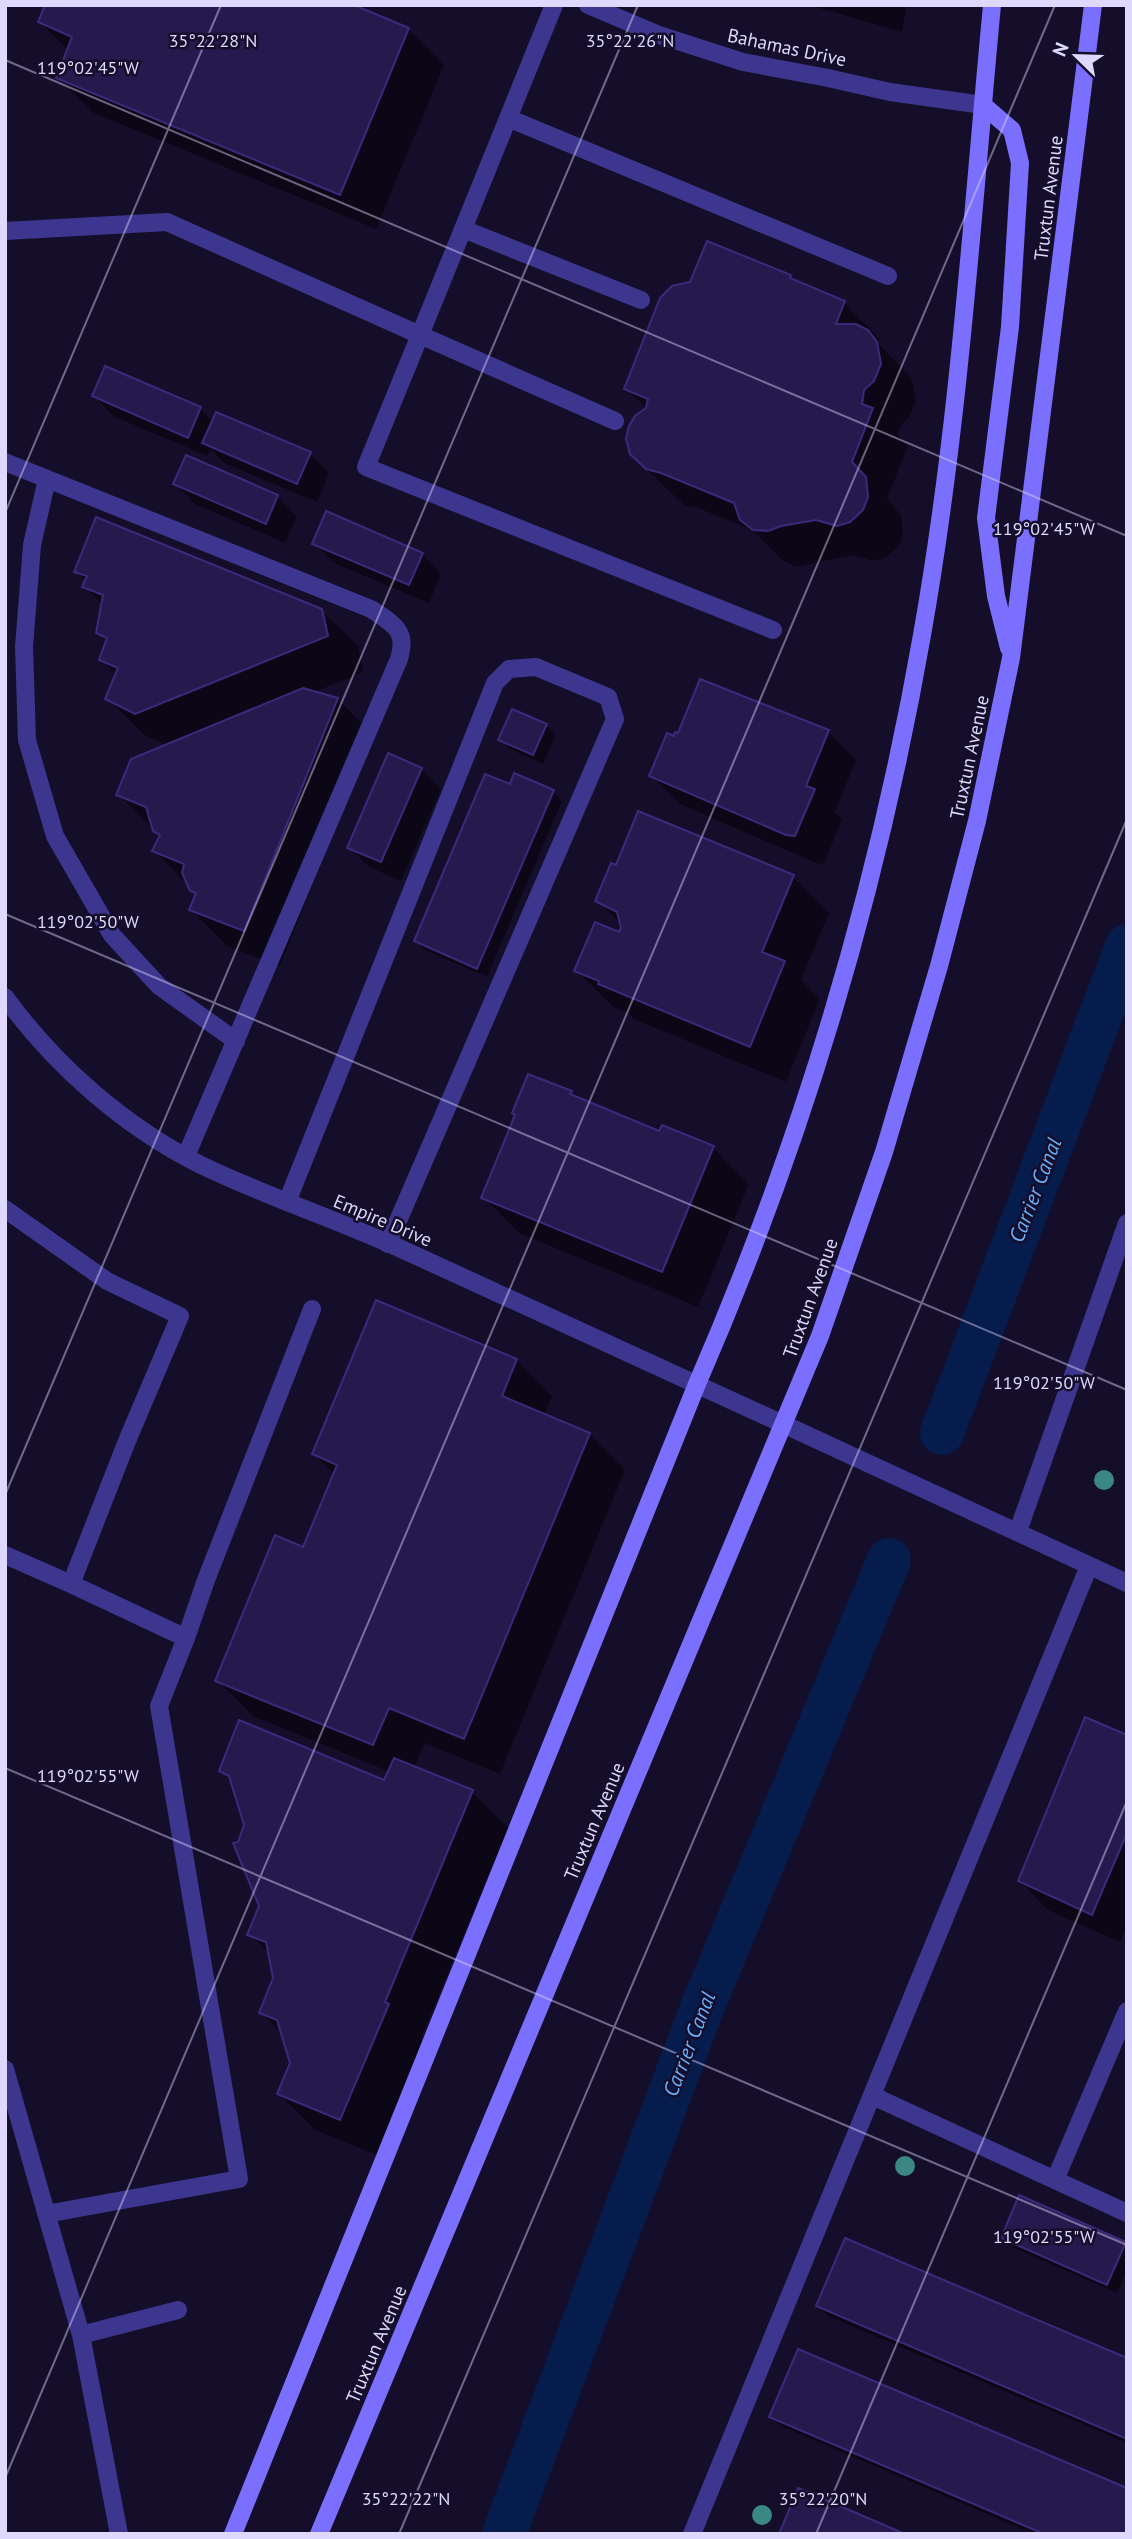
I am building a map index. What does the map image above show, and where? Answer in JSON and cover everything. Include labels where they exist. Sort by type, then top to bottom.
[{"type":"main road","points":[[233,2534],[696,1384],[727,1314],[790,1149],[842,977],[887,810],[922,635],[950,450],[992,5]]},
{"type":"main road","name":"Truxtun Avenue","points":[[319,2534],[820,1336],[884,1152],[932,992],[977,821],[1012,658],[1093,5]]},
{"type":"main road","points":[[983,106],[1012,130],[1020,163],[1010,327],[986,518],[996,596],[1012,658]]},
{"type":"street","points":[[554,5],[366,467],[773,630]]},
{"type":"street","name":"Bahamas Drive","points":[[597,7],[659,34],[743,62],[890,92],[983,106]]},
{"type":"street","points":[[508,118],[888,276]]},
{"type":"street","points":[[5,231],[167,222],[615,421]]},
{"type":"street","points":[[463,229],[641,300]]},
{"type":"street","points":[[5,462],[371,610],[391,623],[400,633],[403,645],[399,659],[186,1156]]},
{"type":"street","points":[[47,479],[32,545],[24,647],[27,740],[54,836],[111,935],[159,986],[236,1041]]},
{"type":"street","points":[[286,1202],[495,682],[509,668],[536,667],[608,696],[615,719],[388,1244]]},
{"type":"street","name":"Empire Drive","points":[[6,1001],[76,1078],[131,1122],[186,1156],[232,1179],[388,1244],[868,1461],[1127,1583]]},
{"type":"street","points":[[5,1209],[107,1281],[180,1316],[71,1584]]},
{"type":"street","points":[[1018,1531],[1127,1223]]},
{"type":"street","points":[[46,2214],[239,2179],[159,1706],[313,1309]]},
{"type":"street","points":[[5,1555],[186,1638]]},
{"type":"street","points":[[692,2534],[1089,1566]]},
{"type":"street","points":[[1055,2180],[1127,2011]]},
{"type":"street","points":[[5,2069],[81,2335],[119,2534]]},
{"type":"street","points":[[873,2096],[1127,2213]]},
{"type":"street","points":[[81,2335],[178,2309]]},
{"type":"building","points":[[45,5],[354,5],[409,28],[340,195],[56,78],[72,37],[38,22]]},
{"type":"building","points":[[707,241],[791,275],[790,278],[845,301],[836,324],[856,324],[868,330],[877,342],[881,364],[874,381],[864,390],[862,404],[873,408],[852,462],[866,477],[868,497],[863,510],[850,522],[837,526],[816,520],[768,531],[753,530],[740,520],[734,503],[646,469],[630,454],[626,439],[629,426],[635,416],[646,408],[648,399],[624,389],[660,298],[672,286],[690,282]]},
{"type":"building","points":[[105,366],[201,407],[188,438],[92,396]]},
{"type":"building","points":[[216,412],[311,452],[297,484],[202,443]]},
{"type":"building","points":[[186,455],[278,495],[266,524],[173,484]]},
{"type":"building","points":[[326,511],[423,553],[409,585],[312,544]]},
{"type":"building","points":[[96,517],[322,609],[328,636],[135,714],[105,699],[118,668],[99,660],[107,638],[96,633],[103,595],[82,587],[87,576],[74,572]]},
{"type":"building","points":[[700,679],[829,730],[806,786],[815,789],[795,836],[786,835],[649,776],[667,733],[674,736],[675,732],[678,733]]},
{"type":"building","points":[[303,688],[338,698],[244,931],[189,910],[196,893],[190,891],[182,873],[184,864],[152,851],[160,835],[153,831],[146,807],[116,795],[131,759]]},
{"type":"building","points":[[512,709],[547,724],[533,755],[498,740]]},
{"type":"building","points":[[388,753],[422,768],[381,862],[347,848]]},
{"type":"building","points":[[514,773],[554,790],[477,969],[414,941],[485,774],[510,784]]},
{"type":"building","points":[[638,811],[794,875],[762,952],[785,961],[750,1047],[598,984],[599,981],[574,971],[595,922],[619,932],[621,928],[617,912],[595,901],[611,863],[616,865]]},
{"type":"building","points":[[528,1074],[659,1131],[662,1125],[714,1146],[662,1272],[481,1198],[515,1115],[512,1113]]},
{"type":"building","points":[[376,1300],[517,1359],[502,1396],[590,1433],[464,1739],[389,1708],[373,1745],[215,1681],[275,1535],[303,1547],[337,1465],[312,1454]]},
{"type":"building","points":[[1085,1717],[1127,1735],[1127,1833],[1092,1915],[1018,1881]]},
{"type":"building","points":[[239,1720],[384,1780],[394,1758],[473,1790],[385,2002],[389,2004],[340,2120],[277,2094],[290,2063],[277,2020],[259,2013],[273,1978],[266,1942],[247,1935],[259,1906],[233,1843],[238,1842],[244,1825],[229,1776],[219,1771]]},
{"type":"building","points":[[1019,2195],[1126,2242],[1107,2285],[1001,2238]]},
{"type":"building","points":[[845,2238],[1127,2358],[1127,2439],[816,2306]]},
{"type":"building","points":[[798,2349],[1127,2488],[1127,2534],[1044,2534],[769,2417]]},
{"type":"building","points":[[798,2488],[905,2534],[779,2534]]},
{"type":"waterway","name":"Carrier Canal","points":[[942,1433],[1127,946]]},
{"type":"waterway","name":"Carrier Canal","points":[[504,2534],[702,2008],[889,1560]]}]
